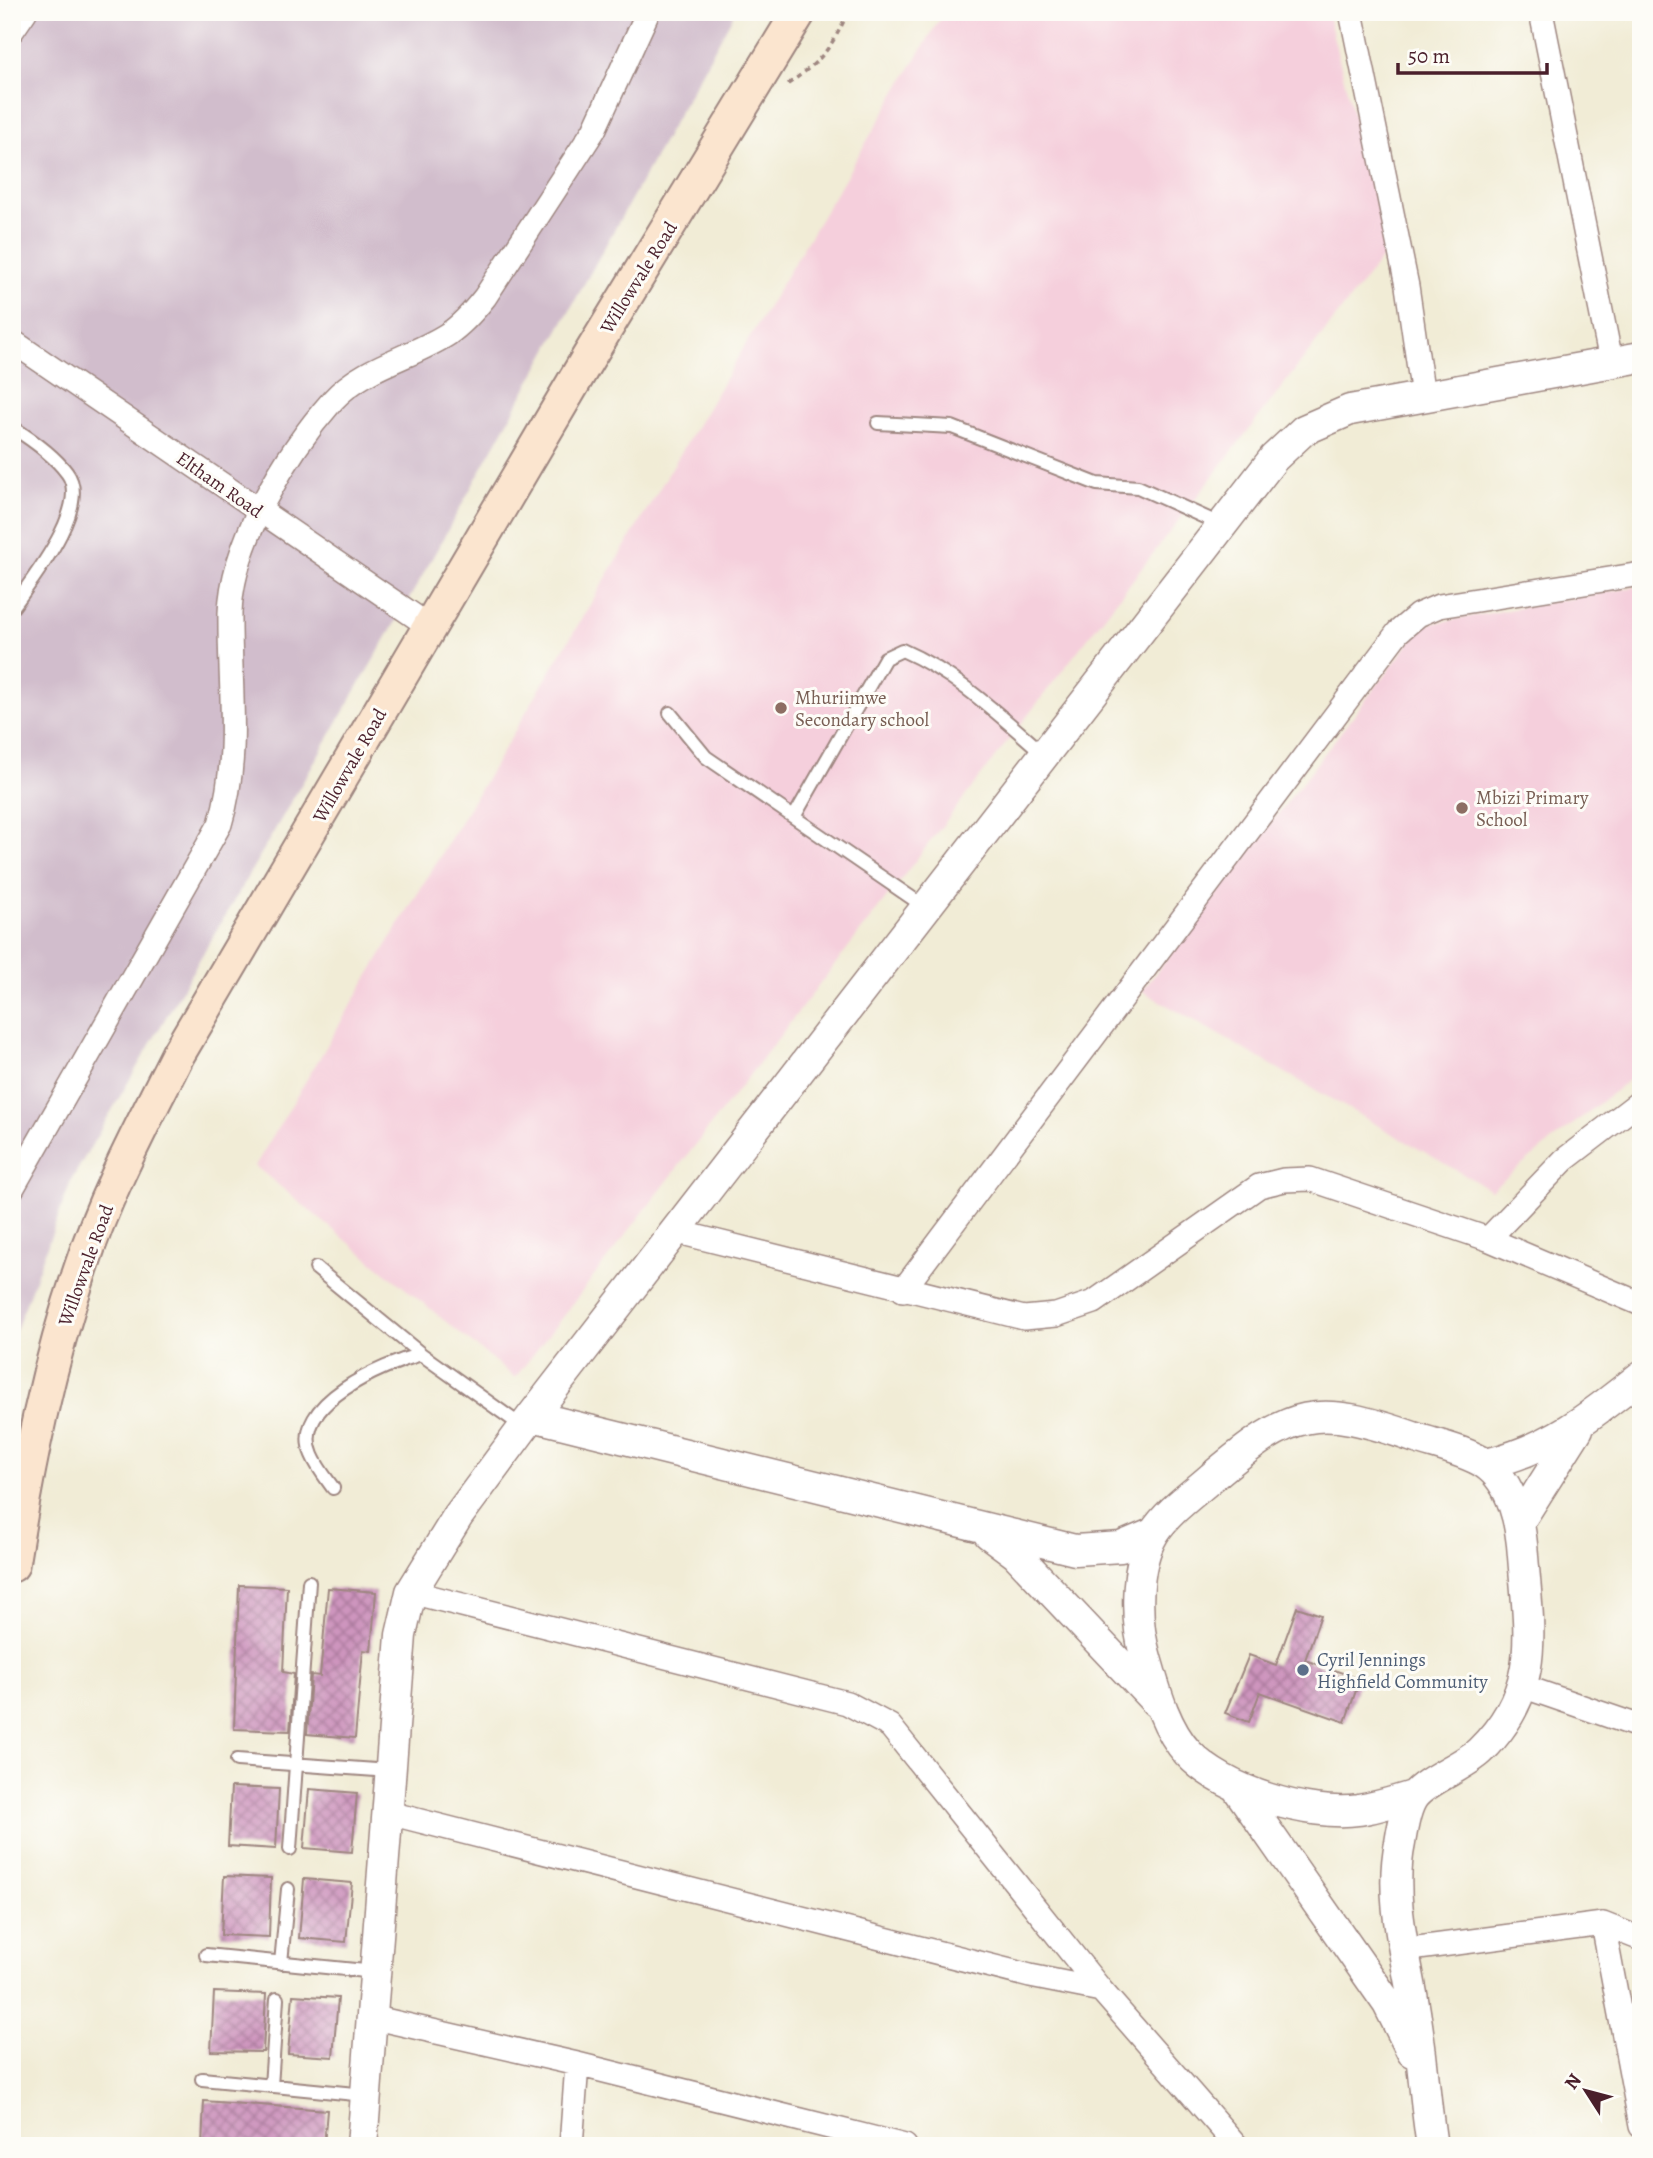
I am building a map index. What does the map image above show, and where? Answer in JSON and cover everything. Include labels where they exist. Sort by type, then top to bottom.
[{"type":"main road","name":"Willowvale Road","points":[[12,1565],[47,1378],[82,1265],[124,1164],[178,1054],[588,358],[799,12]]},
{"type":"street","points":[[12,31],[25,12]]},
{"type":"street","points":[[12,1189],[220,824],[233,770],[230,609],[239,561],[258,510],[335,398],[362,376],[447,335],[469,317],[485,297],[594,130],[648,12]]},
{"type":"street","points":[[1351,12],[1407,286],[1423,396]]},
{"type":"street","points":[[1541,12],[1611,361]]},
{"type":"street","name":"Eltham Road","points":[[12,341],[429,626]]},
{"type":"street","points":[[362,2146],[401,1635],[411,1592],[458,1516],[527,1421],[1274,458],[1304,430],[1350,410],[1641,357]]},
{"type":"street","points":[[903,1290],[1398,632],[1418,615],[1438,606],[1641,574]]},
{"type":"street","points":[[1488,1239],[1564,1160],[1641,1101]]},
{"type":"street","points":[[674,1231],[1024,1318],[1056,1315],[1094,1302],[1259,1186],[1284,1180],[1310,1179],[1488,1239],[1641,1304]]},
{"type":"street","points":[[1486,1464],[1521,1456],[1580,1426],[1641,1376]]},
{"type":"street","points":[[527,1421],[1075,1550],[1121,1547],[1154,1533],[1179,1506],[1268,1433],[1302,1418],[1324,1415],[1354,1419],[1403,1433],[1486,1464],[1503,1486],[1521,1519],[1531,1648],[1522,1686],[1505,1720],[1479,1752],[1413,1796],[1356,1811],[1297,1807],[1237,1788],[1188,1753],[1161,1707],[1016,1554],[982,1529]]},
{"type":"street","points":[[1521,1519],[1580,1426]]},
{"type":"street","points":[[1154,1533],[1137,1594],[1141,1642],[1161,1707]]},
{"type":"street","points":[[411,1592],[848,1703],[890,1726],[1101,1990],[1237,2146]]},
{"type":"street","points":[[1522,1686],[1641,1727]]},
{"type":"street","points":[[1237,1788],[1388,2004],[1420,2068]]},
{"type":"street","points":[[1413,1796],[1399,1845],[1397,1888],[1403,1950],[1417,2021],[1420,2068],[1432,2146]]},
{"type":"street","points":[[389,1812],[1016,1973],[1101,1990]]},
{"type":"street","points":[[1403,1950],[1602,1924],[1641,1939]]},
{"type":"street","points":[[1602,1924],[1641,2126]]},
{"type":"street","points":[[371,2017],[577,2064],[905,2146]]},
{"type":"street","points":[[571,2146],[577,2064]]},
{"type":"lane","points":[[878,423],[952,427],[1097,484],[1138,487],[1222,525]]},
{"type":"lane","points":[[12,427],[29,438],[68,474],[73,489],[70,511],[58,541],[12,608]]},
{"type":"lane","points":[[794,817],[885,658],[902,650],[928,662],[972,692],[1044,754]]},
{"type":"lane","points":[[670,713],[706,757],[926,907]]},
{"type":"lane","points":[[316,1268],[421,1354],[527,1421]]},
{"type":"lane","points":[[333,1488],[311,1454],[309,1428],[324,1405],[384,1365],[421,1354]]},
{"type":"lane","points":[[290,1849],[309,1582]]},
{"type":"lane","points":[[237,1760],[391,1771]]},
{"type":"lane","points":[[281,1963],[288,1889]]},
{"type":"lane","points":[[205,1955],[375,1972]]},
{"type":"lane","points":[[271,2086],[277,1999]]},
{"type":"lane","points":[[201,2079],[366,2095]]},
{"type":"path","points":[[781,89],[813,66],[832,46],[848,12]]},
{"type":"shaded area","points":[[12,12],[735,12],[420,580],[72,1179],[12,1341]]},
{"type":"shaded area","name":"Mhuriimwe Secondary school","points":[[944,12],[1327,12],[1388,250],[515,1378],[255,1166]]},
{"type":"shaded area","name":"Mbizi Primary School","points":[[1641,586],[1641,1070],[1491,1190],[1142,991],[1423,625]]},
{"type":"building","points":[[239,1585],[287,1587],[283,1672],[294,1674],[290,1731],[234,1729]]},
{"type":"building","points":[[328,1588],[376,1592],[371,1651],[363,1650],[355,1738],[307,1734],[311,1675],[320,1676]]},
{"type":"building","name":"Cyril Jennings Highfield Community","points":[[1297,1607],[1321,1615],[1305,1660],[1360,1679],[1345,1722],[1260,1692],[1249,1722],[1225,1713],[1249,1655],[1276,1665]]},
{"type":"building","points":[[231,1787],[279,1789],[276,1849],[228,1846]]},
{"type":"building","points":[[309,1789],[357,1793],[352,1852],[304,1848]]},
{"type":"building","points":[[224,1876],[271,1878],[269,1937],[221,1935]]},
{"type":"building","points":[[304,1879],[352,1883],[346,1942],[299,1938]]},
{"type":"building","points":[[214,1992],[266,1994],[263,2052],[211,2051]]},
{"type":"building","points":[[293,1995],[338,1998],[333,2057],[288,2054]]},
{"type":"building","points":[[204,2101],[327,2110],[324,2146],[202,2146]]},
{"type":"place","name":"Mhuriimwe Secondary school","points":[[781,708]]},
{"type":"place","name":"Mbizi Primary School","points":[[1462,808]]},
{"type":"place","name":"Cyril Jennings Highfield Community","points":[[1303,1670]]}]
